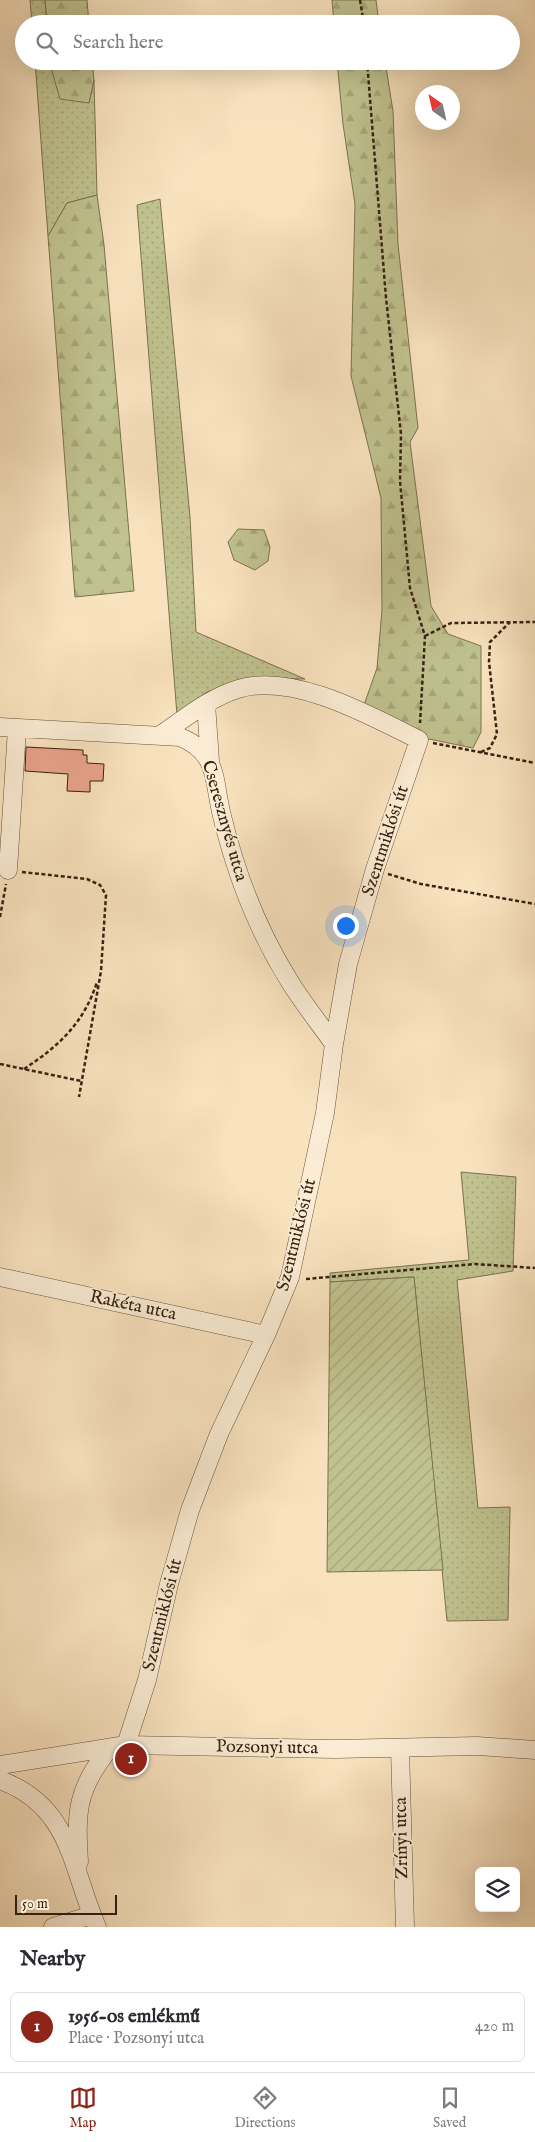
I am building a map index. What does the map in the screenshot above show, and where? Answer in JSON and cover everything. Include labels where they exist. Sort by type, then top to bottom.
[{"type":"street","points":[[159,736],[220,696],[247,687],[265,686],[298,690],[332,698],[419,740]]},
{"type":"street","points":[[206,704],[210,762]]},
{"type":"street","points":[[8,870],[9,728]]},
{"type":"street","name":"Cseresznyés utca","points":[[9,728],[159,736],[180,738],[195,744],[210,762],[216,781],[221,815],[243,887],[272,950],[290,983],[334,1044]]},
{"type":"street","name":"Szentmiklósi út","points":[[79,1875],[77,1819],[79,1801],[96,1764],[117,1747],[147,1680],[169,1584],[190,1510],[219,1434],[266,1335],[290,1277],[325,1113],[334,1044],[348,964],[375,869],[419,740]]},
{"type":"street","name":"Rakéta utca","points":[[0,1277],[266,1335]]},
{"type":"street","name":"Pozsonyi utca","points":[[0,1766],[117,1747],[400,1748],[477,1746],[535,1750]]},
{"type":"street","name":"Zrínyi utca","points":[[400,1748],[405,1927]]},
{"type":"street","points":[[0,1780],[32,1794],[50,1814],[62,1834],[79,1875],[94,1921],[53,1927]]},
{"type":"path","points":[[360,0],[362,15]]},
{"type":"path","points":[[368,70],[386,298],[401,434],[400,481],[409,578],[425,636],[419,740],[535,763]]},
{"type":"path","points":[[480,752],[490,748],[496,734],[489,671],[490,642],[510,622]]},
{"type":"path","points":[[425,636],[451,623],[535,622]]},
{"type":"path","points":[[375,869],[421,884],[535,904]]},
{"type":"path","points":[[0,917],[8,870],[87,879],[100,885],[106,895],[101,971],[79,1097]]},
{"type":"path","points":[[24,1069],[62,1041],[80,1021],[93,995],[101,971]]},
{"type":"path","points":[[0,1064],[81,1081]]},
{"type":"path","points":[[290,1277],[301,1280],[475,1264],[535,1268]]},
{"type":"green space","points":[[30,0],[45,0],[46,15],[31,15]]},
{"type":"green space","points":[[45,0],[87,0],[88,15],[46,15]]},
{"type":"green space","points":[[332,0],[376,0],[378,15],[333,15]]},
{"type":"green space","points":[[36,70],[55,70],[89,103],[94,80],[97,195],[67,203],[48,236]]},
{"type":"green space","points":[[52,70],[93,70],[94,80],[89,103],[60,99]]},
{"type":"green space","points":[[338,70],[386,70],[393,111],[398,244],[418,428],[410,442],[431,606],[448,634],[481,646],[481,732],[473,748],[424,738],[364,705],[377,668],[382,610],[381,498],[351,376],[355,204],[343,124]]},
{"type":"green space","points":[[97,195],[104,245],[134,591],[75,597],[48,236],[67,203]]},
{"type":"green space","points":[[160,199],[190,517],[196,632],[305,679],[251,678],[207,692],[177,715],[137,205]]},
{"type":"green space","points":[[238,529],[264,530],[270,547],[268,561],[255,570],[234,560],[228,542]]},
{"type":"green space","points":[[461,1172],[516,1177],[513,1271],[457,1280],[478,1508],[510,1507],[508,1620],[447,1621],[414,1277],[330,1282],[330,1273],[469,1260]]},
{"type":"green space","points":[[414,1277],[443,1570],[327,1572],[330,1282]]},
{"type":"green space","points":[[141,1753],[143,1768],[123,1771],[122,1755]]},
{"type":"building","points":[[26,747],[83,750],[83,755],[87,755],[87,763],[104,764],[103,781],[90,781],[90,792],[67,791],[68,774],[25,771]]},
{"type":"place","name":"1956-os emlékmű","points":[[131,1759]]}]
